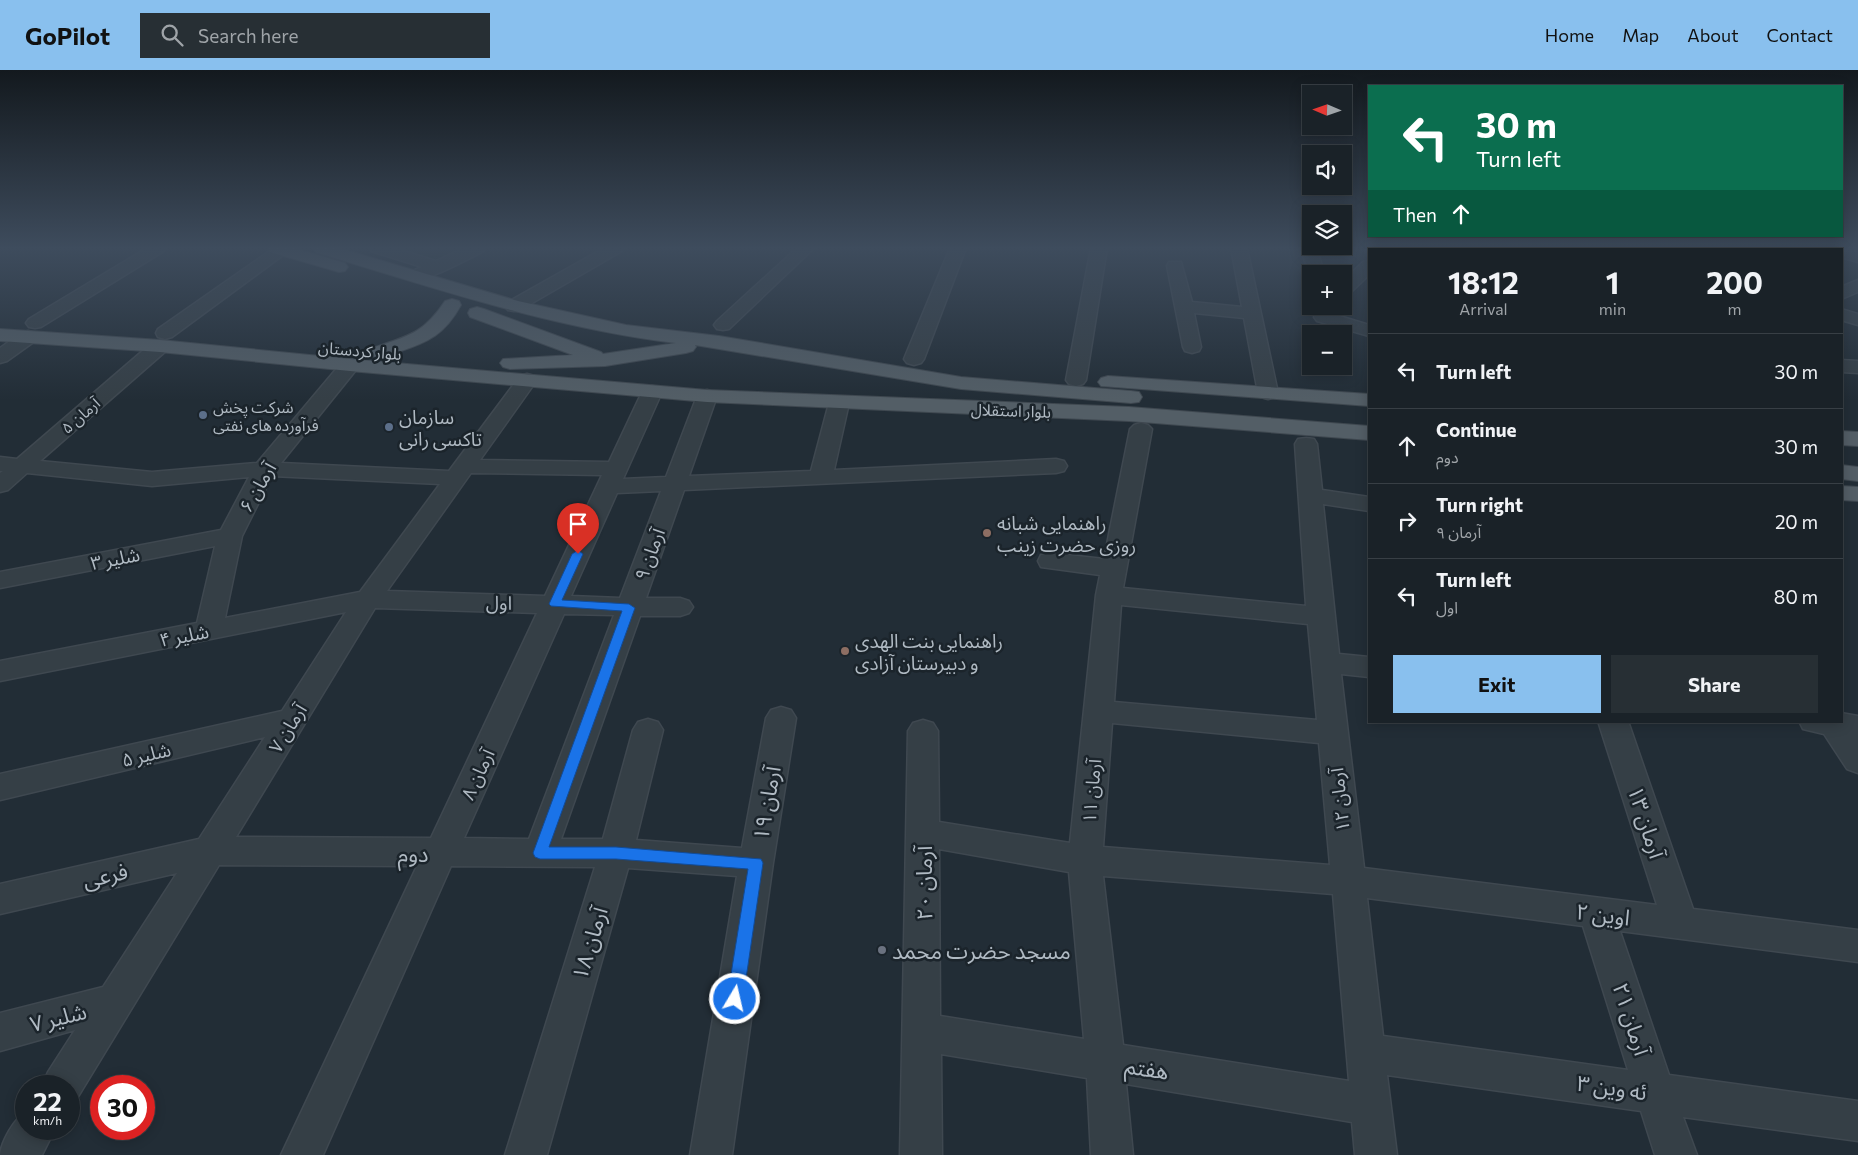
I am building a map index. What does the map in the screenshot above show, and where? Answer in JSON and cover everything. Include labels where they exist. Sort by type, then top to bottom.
[{"type":"main road","points":[[434,299],[605,360],[652,392]]},
{"type":"main road","points":[[490,299],[514,306],[914,359],[994,372],[1076,380],[1368,400]]},
{"type":"main road","points":[[379,352],[417,339],[435,329],[446,319],[452,305]]},
{"type":"main road","name":"بلوار کردستان","points":[[0,321],[32,330],[163,340],[379,352],[652,392]]},
{"type":"main road","name":"بلوار کردستان","points":[[0,335],[32,330]]},
{"type":"main road","name":"بلوار کردستان","points":[[163,340],[350,365],[523,372],[605,360],[721,333]]},
{"type":"main road","name":"بلوار استقلال","points":[[721,333],[961,383],[1368,416]]},
{"type":"main road","points":[[523,372],[542,350],[548,338]]},
{"type":"main road","name":"بلوار استقلال","points":[[652,392],[839,403],[1129,414],[1368,433]]},
{"type":"main road","points":[[996,410],[1067,423],[1368,450]]},
{"type":"main road","points":[[1843,438],[1858,439]]},
{"type":"main road","points":[[1843,455],[1858,456]]},
{"type":"main road","points":[[1843,475],[1854,490]]},
{"type":"street","points":[[0,357],[32,330],[80,299]]},
{"type":"street","name":"آرمان ۵","points":[[0,485],[10,465],[216,299]]},
{"type":"street","points":[[514,306],[527,299]]},
{"type":"street","points":[[721,333],[755,299]]},
{"type":"street","points":[[914,359],[938,299]]},
{"type":"street","points":[[1076,380],[1090,299]]},
{"type":"street","points":[[1182,299],[1192,347]]},
{"type":"street","points":[[1249,299],[1268,393]]},
{"type":"street","points":[[1184,307],[1252,313]]},
{"type":"street","points":[[1332,315],[1368,331]]},
{"type":"street","points":[[1843,315],[1858,320]]},
{"type":"street","name":"آرمان ۶","points":[[210,630],[230,536],[264,469],[350,365]]},
{"type":"street","points":[[1843,366],[1858,367]]},
{"type":"street","name":"آرمان ۷","points":[[69,1075],[368,599],[460,472],[523,372]]},
{"type":"street","name":"آرمان ۸","points":[[302,1155],[652,392]]},
{"type":"street","name":"آرمان ۹","points":[[540,853],[707,396]]},
{"type":"street","points":[[821,477],[839,403]]},
{"type":"street","name":"آرمان ۱۱","points":[[1112,1155],[1105,1061],[1085,860],[1112,581],[1141,430]]},
{"type":"street","name":"آرمان ۱۲","points":[[1306,444],[1312,496],[1319,616],[1326,662],[1376,1155]]},
{"type":"street","points":[[10,465],[152,479],[264,469],[460,472],[612,478],[676,484],[1056,466]]},
{"type":"street","points":[[1312,496],[1368,504]]},
{"type":"street","name":"شلیر ۳","points":[[0,580],[230,536]]},
{"type":"street","points":[[1050,561],[1112,581],[1319,616]]},
{"type":"street","name":"اول","points":[[368,599],[629,608],[680,607]]},
{"type":"street","name":"شلیر ۴","points":[[0,672],[368,599]]},
{"type":"street","points":[[1326,662],[1368,667]]},
{"type":"street","points":[[1098,711],[1332,732]]},
{"type":"street","name":"آرمان ۱۹","points":[[711,1155],[756,863],[781,718]]},
{"type":"street","name":"شلیر ۵","points":[[0,787],[292,720]]},
{"type":"street","name":"آرمان ۱۳","points":[[1614,723],[1680,923]]},
{"type":"street","points":[[1834,723],[1858,761]]},
{"type":"street","name":"آرمان ۱۸","points":[[526,1155],[616,853],[648,730]]},
{"type":"street","name":"آرمان ۲۰","points":[[921,1155],[923,731]]},
{"type":"street","name":"اوین ۲","points":[[923,833],[1085,860],[1348,881],[1858,946]]},
{"type":"street","name":"دوم","points":[[210,851],[616,853],[756,863]]},
{"type":"street","name":"فرعی","points":[[0,899],[210,851]]},
{"type":"street","name":"آرمان ۲۱","points":[[1596,913],[1676,1155]]},
{"type":"street","name":"شلیر ۷","points":[[0,1032],[115,1002]]},
{"type":"street","name":"هفتم","points":[[922,1032],[1372,1105]]},
{"type":"street","name":"ئه وین ۳","points":[[1366,1053],[1858,1121]]},
{"type":"street","points":[[19,1155],[28,1140]]},
{"type":"place","name":"شرکت پخش فرآورده های نفتی","points":[[203,415]]},
{"type":"place","name":"سازمان تاکسی رانی","points":[[389,427]]},
{"type":"place","name":"راهنمایی شبانه روزی حضرت زینب","points":[[987,533]]},
{"type":"place","name":"راهنمایی بنت الهدی و دبیرستان آزادی","points":[[845,651]]},
{"type":"place","name":"مسجد حضرت محمد","points":[[882,950]]},
{"type":"route","points":[[578,554],[555,604],[629,608],[540,853],[616,853],[756,863],[735,999]]}]
